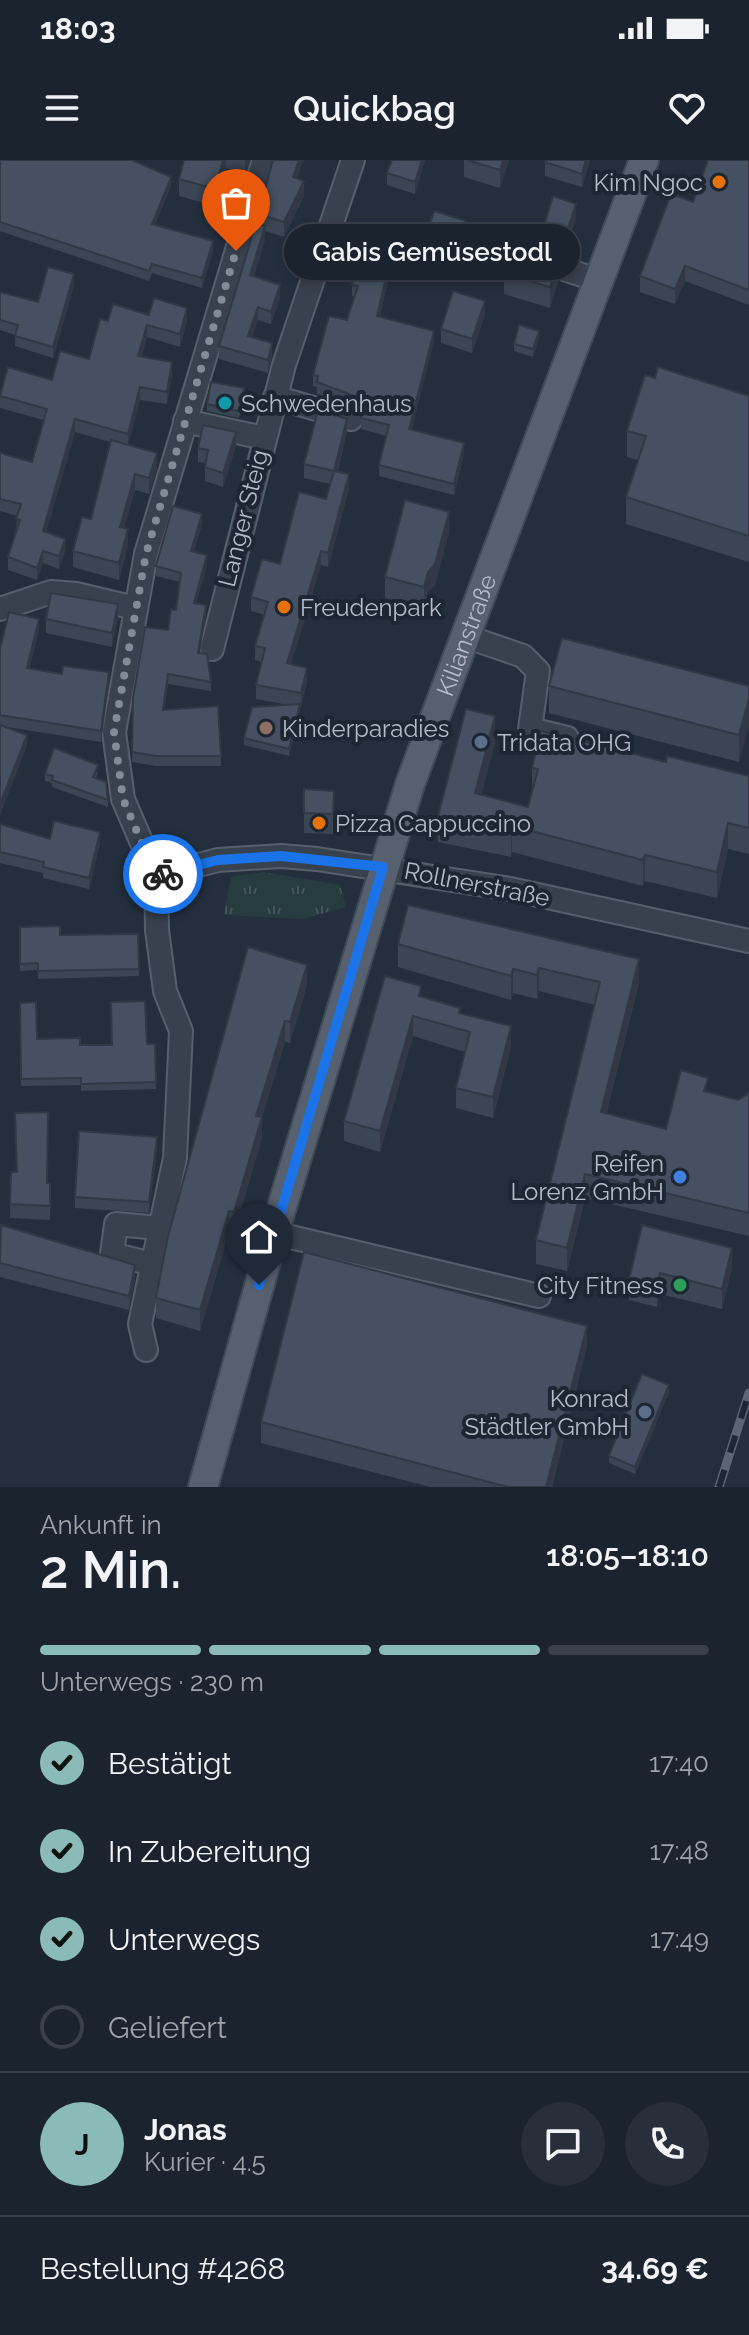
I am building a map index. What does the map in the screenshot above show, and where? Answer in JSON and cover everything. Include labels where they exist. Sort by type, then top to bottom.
[{"type":"main road","name":"Kilianstraße","points":[[203,1487],[274,1233],[383,867],[425,739],[644,160]]},
{"type":"street","points":[[146,1350],[140,1324],[175,1158],[181,1031],[165,991],[157,930],[156,876],[123,799],[114,732],[146,554],[264,160]]},
{"type":"street","name":"Langer Steig","points":[[212,649],[275,397],[353,160]]},
{"type":"street","points":[[504,249],[597,280]]},
{"type":"street","points":[[275,397],[351,419]]},
{"type":"street","points":[[185,421],[264,438]]},
{"type":"street","points":[[0,609],[51,592],[76,594],[135,608]]},
{"type":"street","points":[[465,636],[523,656],[538,671],[530,729],[595,745]]},
{"type":"street","name":"Rollnerstraße","points":[[156,876],[218,860],[281,856],[383,867],[500,887],[749,941]]},
{"type":"street","points":[[152,1264],[112,1254],[116,1224],[159,1228]]},
{"type":"street","points":[[274,1233],[539,1296]]},
{"type":"green space","points":[[263,872],[340,885],[346,907],[303,919],[224,915],[231,877]]},
{"type":"building","points":[[0,160],[132,160],[171,177],[152,224],[213,241],[202,278],[152,264],[149,271],[0,222]]},
{"type":"building","points":[[184,160],[223,160],[215,189],[179,179]]},
{"type":"building","points":[[273,160],[299,160],[293,177],[304,181],[284,222],[258,214]]},
{"type":"building","points":[[392,160],[422,160],[415,182],[387,173]]},
{"type":"building","points":[[467,160],[503,160],[500,170]]},
{"type":"building","points":[[545,160],[586,160],[582,174]]},
{"type":"building","points":[[708,160],[749,160],[749,290],[685,266],[675,289],[640,276],[671,194],[693,202]]},
{"type":"building","points":[[553,196],[576,204],[564,240],[542,233]]},
{"type":"building","points":[[434,211],[466,221],[453,265],[420,255]]},
{"type":"building","points":[[256,223],[265,226],[250,275],[280,285],[271,312],[258,307],[248,336],[272,343],[268,360],[219,346]]},
{"type":"building","points":[[512,246],[558,261],[550,287],[504,274]]},
{"type":"building","points":[[362,252],[390,260],[377,316],[434,331],[409,429],[464,443],[454,484],[379,465],[389,425],[361,418],[365,405],[360,398],[317,382],[318,376],[313,375],[329,316],[347,320],[358,286],[352,285]]},
{"type":"building","points":[[48,267],[74,274],[53,347],[15,336],[18,325],[0,320],[0,292],[38,302]]},
{"type":"building","points":[[453,291],[485,301],[472,339],[441,329]]},
{"type":"building","points":[[154,298],[187,308],[180,334],[147,325],[138,356],[172,362],[167,392],[140,387],[128,434],[75,419],[43,531],[65,539],[59,556],[43,551],[37,568],[8,557],[20,520],[16,519],[21,504],[0,499],[0,453],[32,462],[47,409],[0,396],[8,367],[52,380],[60,351],[89,359],[100,319],[108,321],[113,304],[149,315]]},
{"type":"building","points":[[519,325],[539,331],[533,349],[514,344]]},
{"type":"building","points":[[658,367],[749,396],[749,536],[626,497],[646,436],[627,431],[645,375],[655,378]]},
{"type":"building","name":"Schwedenhaus","points":[[211,382],[244,388],[239,411],[207,404]]},
{"type":"building","points":[[318,410],[347,419],[334,471],[304,464]]},
{"type":"building","points":[[203,425],[236,432],[223,473],[205,467],[208,450],[198,448]]},
{"type":"building","points":[[111,440],[157,453],[149,478],[135,474],[120,527],[128,529],[119,563],[73,551],[82,517],[91,519]]},
{"type":"building","points":[[334,471],[349,474],[328,553],[321,551],[287,663],[307,668],[301,693],[256,685],[265,648],[255,646],[268,602],[251,597],[262,559],[280,564],[299,492],[326,499]]},
{"type":"building","points":[[405,500],[449,512],[435,564],[428,572],[424,587],[385,577]]},
{"type":"building","points":[[173,506],[202,514],[191,551],[207,555],[194,603],[206,605],[198,653],[207,654],[211,682],[168,674],[163,710],[218,706],[221,756],[156,756],[132,752],[133,698],[145,627],[168,630],[171,609],[176,610],[181,573],[156,566]]},
{"type":"building","points":[[51,593],[118,604],[112,633],[46,619]]},
{"type":"building","points":[[9,612],[39,619],[27,668],[62,674],[63,666],[109,672],[101,731],[0,715],[0,649]]},
{"type":"building","points":[[562,638],[749,686],[739,735],[549,686]]},
{"type":"building","points":[[300,704],[289,749],[244,738],[252,707]]},
{"type":"building","points":[[466,709],[495,716],[475,793],[528,807],[538,769],[532,768],[541,731],[666,762],[667,756],[749,776],[749,828],[728,823],[717,872],[645,855],[643,860],[512,826],[511,831],[438,816]]},
{"type":"building","points":[[0,725],[27,735],[0,804]]},
{"type":"building","points":[[54,748],[98,765],[93,777],[106,782],[108,800],[52,780],[53,776],[45,774]]},
{"type":"building","points":[[304,789],[334,791],[333,814],[304,813]]},
{"type":"building","points":[[54,821],[100,832],[89,878],[43,867],[44,862],[0,852],[0,824],[50,839]]},
{"type":"building","points":[[408,905],[639,959],[601,1112],[666,1129],[681,1070],[708,1078],[704,1091],[738,1100],[749,1093],[749,1213],[585,1174],[567,1248],[536,1240],[600,982],[539,968],[537,975],[513,969],[511,976],[398,944]]},
{"type":"building","points":[[60,926],[60,935],[138,934],[139,969],[38,971],[38,963],[20,964],[20,927]]},
{"type":"building","points":[[248,947],[307,965],[290,1022],[285,1021],[256,1116],[262,1117],[234,1212],[229,1211],[200,1310],[156,1298],[168,1236]]},
{"type":"building","points":[[385,976],[421,986],[419,996],[460,1008],[459,1013],[511,1026],[493,1097],[456,1088],[470,1032],[413,1016],[380,1131],[344,1121]]},
{"type":"building","points":[[145,1001],[147,1044],[155,1044],[156,1082],[81,1084],[81,1078],[21,1079],[20,1003],[36,1002],[37,1039],[80,1038],[80,1045],[112,1045],[111,1002]]},
{"type":"building","points":[[48,1112],[47,1183],[50,1183],[50,1206],[10,1204],[11,1172],[17,1172],[15,1113]]},
{"type":"building","points":[[79,1131],[157,1137],[149,1202],[75,1197]]},
{"type":"building","points":[[1,1225],[135,1265],[129,1296],[0,1263]]},
{"type":"building","points":[[642,1225],[732,1248],[722,1289],[660,1273],[657,1287],[629,1280]]},
{"type":"building","points":[[304,1252],[587,1326],[546,1487],[508,1487],[261,1422]]},
{"type":"building","name":"Konrad Städtler GmbH","points":[[642,1374],[669,1385],[635,1467],[609,1456]]},
{"type":"railway","points":[[719,1487],[749,1393]]},
{"type":"way so far","points":[[163,874],[156,876],[123,799],[114,732],[146,554],[236,251]]},
{"type":"place","name":"Kim Ngoc","points":[[719,182]]},
{"type":"place","name":"Gabis Gemüsestodl","points":[[236,251]]},
{"type":"place","name":"Schwedenhaus","points":[[225,403]]},
{"type":"place","name":"Freudenpark","points":[[284,607]]},
{"type":"place","name":"Kinderparadies","points":[[266,728]]},
{"type":"place","name":"Tridata OHG","points":[[481,742]]},
{"type":"place","name":"Pizza Cappuccino","points":[[319,823]]},
{"type":"place","name":"Reifen Lorenz GmbH","points":[[680,1177]]},
{"type":"place","name":"City Fitness","points":[[680,1285]]},
{"type":"place","name":"Konrad Städtler GmbH","points":[[645,1412]]},
{"type":"route","points":[[163,874],[218,860],[281,856],[383,867],[259,1285]]}]
